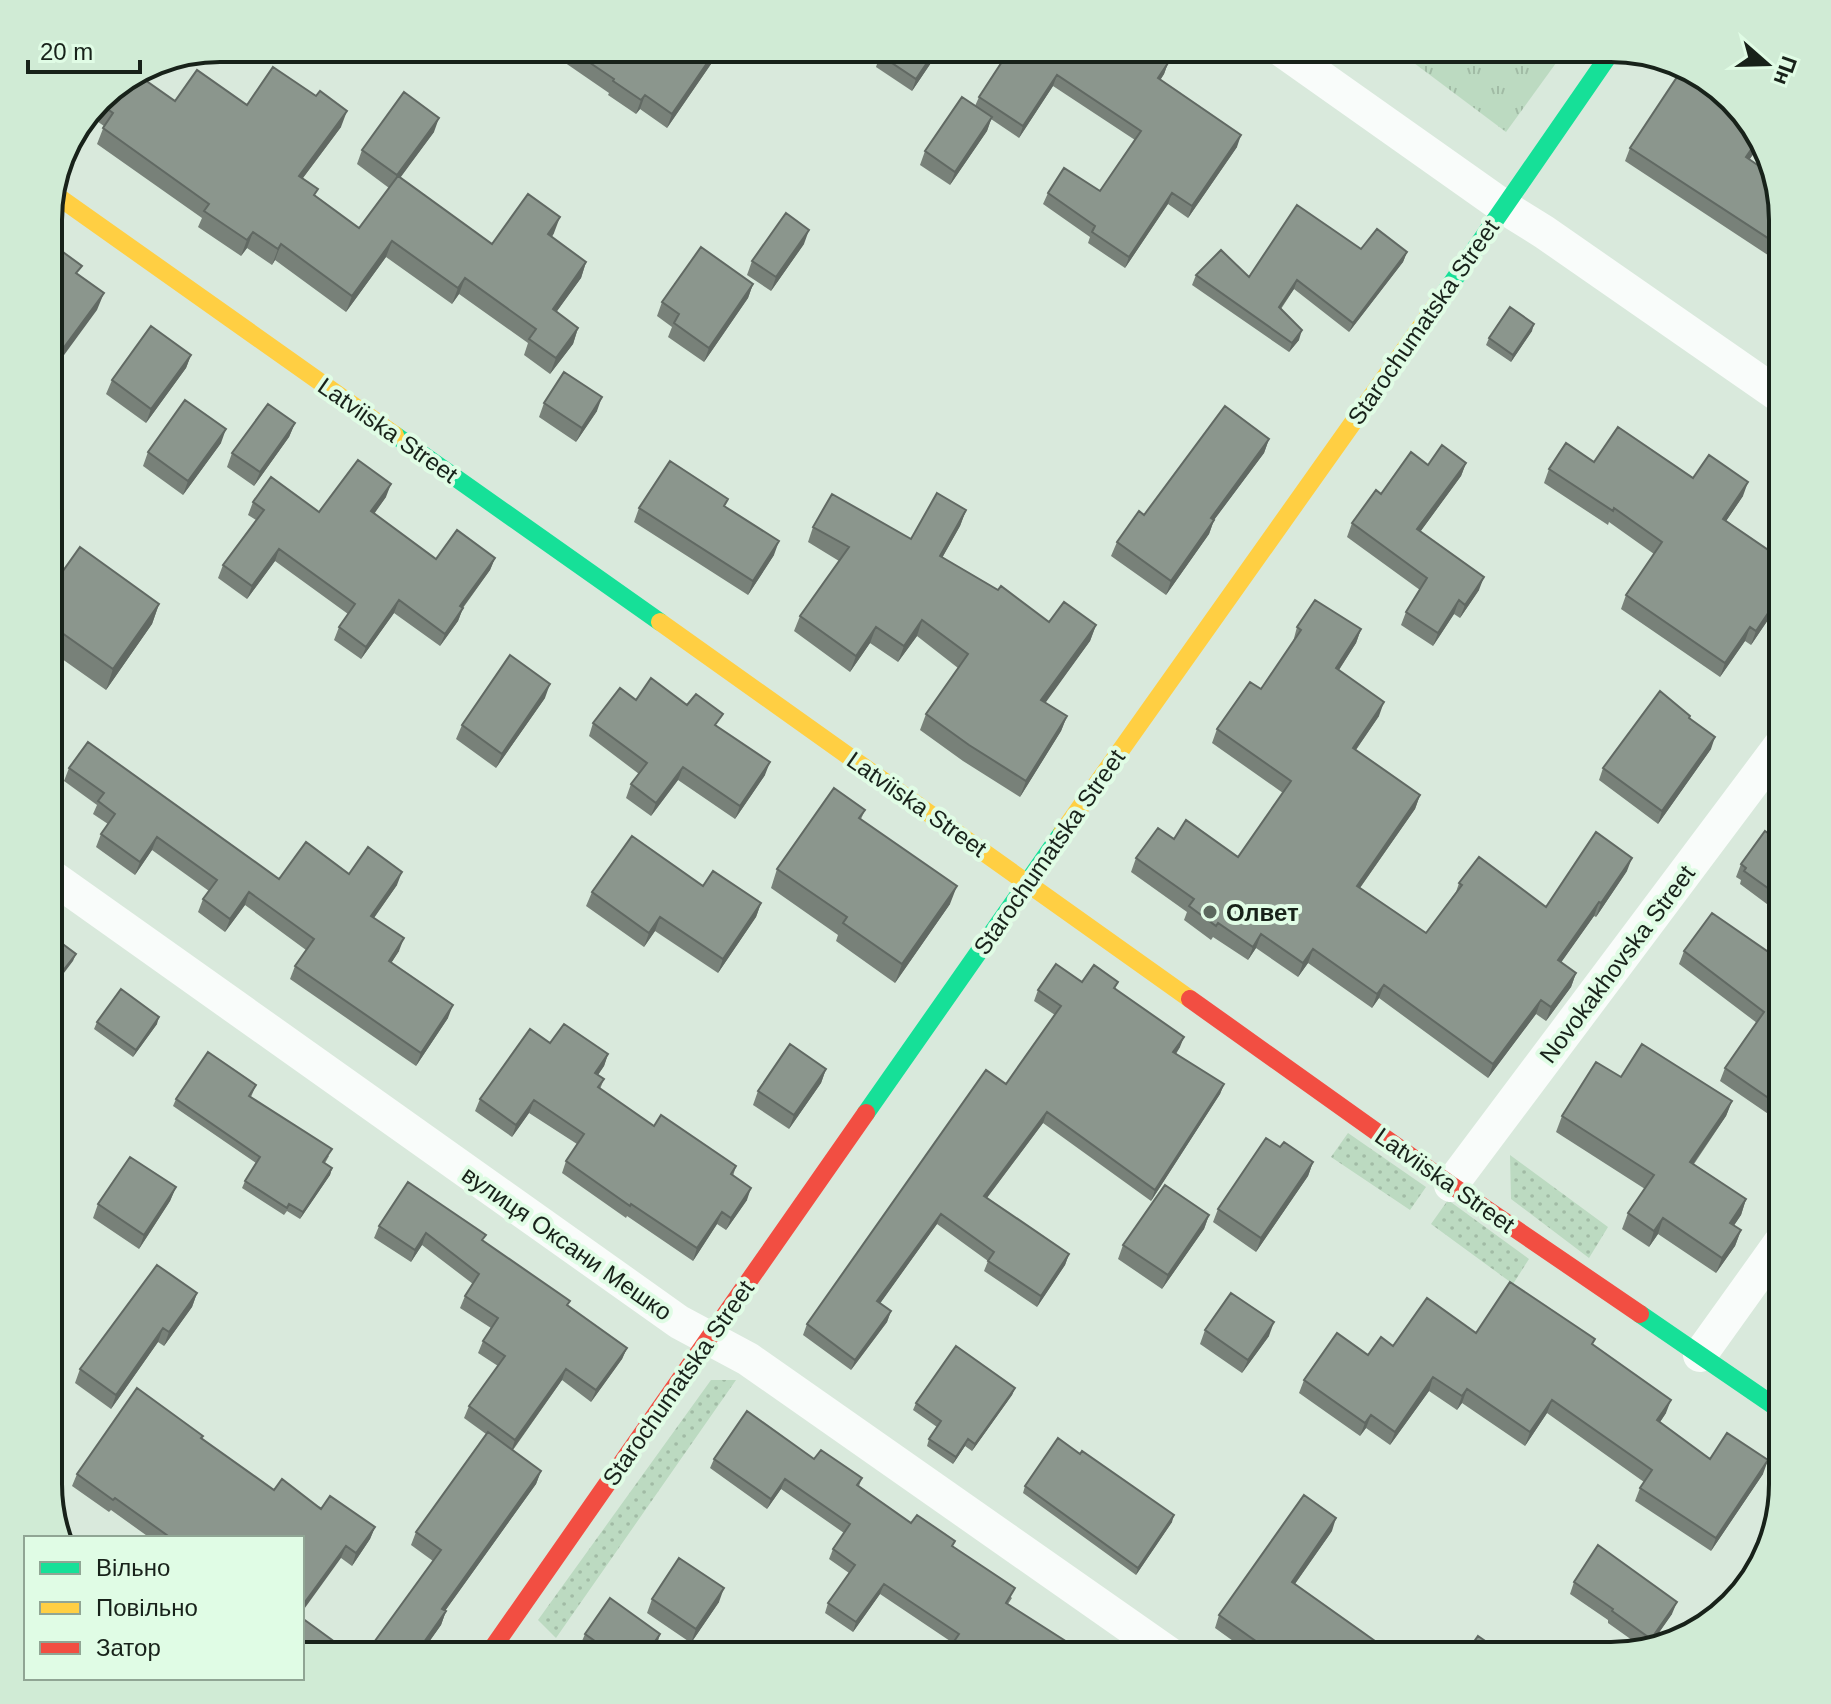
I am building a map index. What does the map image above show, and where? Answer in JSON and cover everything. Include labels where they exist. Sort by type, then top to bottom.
[{"type":"street","points":[[1299,62],[1769,388]]},
{"type":"street","name":"Starochumatska Street","points":[[497,1642],[1604,62]]},
{"type":"street","name":"Latviiska Street","points":[[63,200],[1451,1185],[1769,1402]]},
{"type":"street","name":"Novokakhovska Street","points":[[1451,1185],[1769,761]]},
{"type":"street","name":"вулиця Оксани Мешко","points":[[62,884],[679,1322],[748,1359],[1152,1642]]},
{"type":"street","points":[[1700,1355],[1769,1259]]},
{"type":"green space","points":[[1413,62],[1557,62],[1506,132]]},
{"type":"green space","points":[[1348,1133],[1426,1187],[1410,1210],[1331,1157]]},
{"type":"green space","points":[[1510,1155],[1608,1227],[1589,1258],[1511,1199]]},
{"type":"green space","points":[[1448,1200],[1529,1259],[1513,1284],[1431,1224]]},
{"type":"green space","points":[[711,1380],[736,1380],[556,1638],[538,1620]]},
{"type":"building","points":[[589,62],[708,62],[672,114],[645,95],[641,100]]},
{"type":"building","points":[[890,62],[928,62],[916,79]]},
{"type":"building","points":[[1002,62],[1167,62],[1158,78],[1241,135],[1192,206],[1172,193],[1129,257],[1092,232],[1095,226],[1048,193],[1064,168],[1100,191],[1141,131],[1057,75],[1023,126],[979,97]]},
{"type":"building","points":[[273,67],[316,96],[320,91],[347,111],[299,176],[318,189],[314,195],[359,228],[398,176],[492,244],[528,194],[560,217],[548,234],[586,262],[553,309],[578,328],[556,358],[529,339],[536,329],[465,278],[458,288],[392,241],[352,296],[281,244],[278,249],[253,232],[247,240],[204,211],[209,204],[103,128],[113,113],[107,109],[132,89],[146,81],[175,101],[197,70],[247,105]]},
{"type":"building","points":[[1677,77],[1723,108],[1752,148],[1746,157],[1760,167],[1764,179],[1769,210],[1769,239],[1630,148]]},
{"type":"building","points":[[404,92],[439,118],[397,175],[362,150]]},
{"type":"building","points":[[962,97],[992,117],[955,172],[925,151]]},
{"type":"building","points":[[1297,205],[1361,249],[1377,229],[1407,252],[1353,323],[1297,280],[1279,307],[1302,330],[1292,343],[1196,275],[1221,250],[1249,277]]},
{"type":"building","points":[[786,213],[809,230],[776,277],[752,261]]},
{"type":"building","points":[[701,247],[753,284],[709,348],[674,323],[679,314],[662,302]]},
{"type":"building","points":[[62,251],[82,266],[76,273],[104,293],[62,350]]},
{"type":"building","points":[[1510,307],[1534,324],[1513,355],[1489,338]]},
{"type":"building","points":[[151,326],[191,355],[151,409],[112,380]]},
{"type":"building","points":[[564,372],[602,397],[582,428],[544,403]]},
{"type":"building","points":[[185,400],[226,429],[188,481],[148,452]]},
{"type":"building","points":[[268,404],[295,423],[260,472],[232,453]]},
{"type":"building","points":[[1225,406],[1269,439],[1211,518],[1214,520],[1171,581],[1117,542],[1139,511],[1144,515]]},
{"type":"building","points":[[1618,427],[1693,478],[1709,455],[1748,482],[1723,519],[1769,550],[1769,612],[1756,631],[1750,627],[1725,663],[1626,595],[1662,542],[1614,508],[1613,511],[1549,469],[1566,443],[1594,462]]},
{"type":"building","points":[[1442,445],[1466,463],[1417,529],[1484,577],[1465,605],[1459,600],[1438,633],[1406,612],[1427,578],[1352,523],[1376,490],[1381,494],[1411,452],[1428,465]]},
{"type":"building","points":[[358,460],[391,484],[371,511],[436,559],[457,530],[495,558],[460,606],[463,608],[445,634],[399,600],[366,647],[339,627],[355,604],[279,549],[252,586],[223,565],[264,510],[253,502],[271,477],[319,512]]},
{"type":"building","points":[[670,461],[728,499],[724,506],[779,541],[753,581],[639,508]]},
{"type":"building","points":[[937,493],[966,510],[940,556],[998,590],[1001,586],[1049,622],[1064,602],[1096,625],[1041,700],[1067,716],[1026,781],[926,714],[968,654],[922,620],[904,646],[876,627],[856,656],[800,616],[849,547],[813,527],[832,494],[911,539]]},
{"type":"building","points":[[80,547],[159,604],[113,669],[62,633],[62,572]]},
{"type":"building","points":[[1315,600],[1361,629],[1336,668],[1384,702],[1353,748],[1420,795],[1357,886],[1426,933],[1479,857],[1546,907],[1596,832],[1632,858],[1558,960],[1576,973],[1551,1007],[1541,1000],[1493,1064],[1384,985],[1377,994],[1313,949],[1303,963],[1261,934],[1253,947],[1218,923],[1216,926],[1189,906],[1194,899],[1136,858],[1158,828],[1174,839],[1186,820],[1238,857],[1291,781],[1217,729],[1250,682],[1261,689],[1301,630],[1297,627]]},
{"type":"building","points":[[510,655],[550,684],[502,754],[462,725]]},
{"type":"building","points":[[651,678],[687,705],[696,694],[723,714],[715,725],[770,762],[740,806],[683,767],[656,803],[631,784],[647,763],[593,723],[620,688],[636,700]]},
{"type":"building","points":[[1660,691],[1715,737],[1662,811],[1603,768]]},
{"type":"building","points":[[88,742],[279,879],[306,842],[349,874],[368,847],[402,872],[371,916],[404,938],[389,961],[453,1005],[421,1053],[295,966],[314,939],[249,892],[230,919],[203,899],[217,880],[157,837],[140,862],[101,834],[115,814],[98,801],[104,793],[69,768]]},
{"type":"building","points":[[834,788],[865,810],[859,818],[957,886],[902,964],[843,923],[847,917],[777,869]]},
{"type":"building","points":[[1765,831],[1769,834],[1769,889],[1744,871],[1746,868],[1741,864]]},
{"type":"building","points":[[632,836],[703,886],[713,871],[761,903],[723,959],[660,917],[649,933],[592,892]]},
{"type":"building","points":[[1712,913],[1769,952],[1769,1098],[1725,1068],[1764,1012],[1684,951]]},
{"type":"building","points":[[62,944],[76,954],[62,972]]},
{"type":"building","points":[[1056,964],[1082,982],[1094,965],[1118,982],[1114,988],[1184,1037],[1173,1052],[1224,1084],[1155,1190],[1047,1112],[984,1196],[1069,1254],[1041,1296],[988,1261],[994,1252],[941,1214],[877,1301],[891,1311],[855,1360],[807,1324],[986,1070],[1006,1084],[1061,1006],[1038,990]]},
{"type":"building","points":[[121,989],[159,1017],[136,1050],[97,1022]]},
{"type":"building","points":[[564,1024],[608,1054],[595,1073],[604,1079],[598,1087],[654,1126],[661,1115],[736,1166],[731,1174],[751,1188],[731,1218],[722,1212],[697,1248],[566,1161],[584,1134],[534,1100],[516,1125],[480,1099],[530,1029],[550,1043]]},
{"type":"building","points":[[790,1044],[826,1069],[794,1115],[758,1091]]},
{"type":"building","points":[[1642,1044],[1732,1101],[1690,1162],[1746,1199],[1730,1223],[1741,1230],[1722,1258],[1663,1218],[1654,1231],[1628,1213],[1654,1175],[1562,1116],[1596,1062],[1621,1077]]},
{"type":"building","points":[[208,1052],[256,1085],[249,1096],[332,1149],[323,1162],[332,1168],[303,1212],[289,1204],[287,1208],[245,1181],[260,1157],[176,1099]]},
{"type":"building","points":[[1266,1138],[1280,1147],[1284,1142],[1313,1162],[1261,1238],[1218,1209]]},
{"type":"building","points":[[130,1157],[176,1187],[144,1235],[98,1204]]},
{"type":"building","points":[[408,1182],[486,1235],[482,1240],[570,1301],[567,1305],[627,1348],[596,1390],[566,1369],[515,1440],[469,1406],[505,1356],[483,1341],[498,1318],[465,1296],[479,1274],[426,1233],[415,1250],[379,1226]]},
{"type":"building","points":[[1165,1185],[1209,1215],[1168,1275],[1123,1245]]},
{"type":"building","points":[[157,1265],[197,1293],[169,1332],[163,1328],[116,1395],[80,1369]]},
{"type":"building","points":[[1510,1282],[1595,1339],[1592,1344],[1671,1400],[1657,1420],[1710,1459],[1727,1433],[1768,1460],[1716,1538],[1640,1488],[1652,1470],[1552,1400],[1530,1432],[1467,1389],[1462,1396],[1433,1377],[1395,1432],[1371,1415],[1365,1423],[1304,1380],[1337,1333],[1368,1355],[1381,1337],[1393,1346],[1427,1298],[1476,1333]]},
{"type":"building","points":[[1231,1293],[1274,1322],[1248,1360],[1205,1330]]},
{"type":"building","points":[[956,1346],[1015,1388],[975,1444],[968,1439],[956,1457],[929,1439],[941,1421],[916,1403]]},
{"type":"building","points":[[137,1388],[274,1490],[282,1479],[321,1509],[330,1496],[375,1527],[356,1553],[346,1546],[304,1603],[304,1536],[168,1536],[77,1474]]},
{"type":"building","points":[[747,1411],[814,1459],[821,1450],[862,1478],[857,1485],[911,1523],[917,1515],[955,1541],[952,1546],[1015,1588],[1006,1603],[1067,1642],[954,1642],[959,1634],[884,1584],[856,1622],[828,1603],[855,1565],[833,1549],[850,1524],[785,1479],[771,1499],[714,1459]]},
{"type":"building","points":[[488,1432],[541,1471],[442,1609],[446,1611],[424,1642],[374,1642],[441,1550],[416,1532]]},
{"type":"building","points":[[1058,1438],[1080,1454],[1082,1451],[1174,1515],[1138,1568],[1025,1486]]},
{"type":"building","points":[[1304,1495],[1336,1518],[1292,1582],[1376,1642],[1257,1642],[1219,1615]]},
{"type":"building","points":[[1598,1545],[1677,1602],[1649,1638],[1574,1582]]},
{"type":"building","points":[[679,1558],[724,1588],[696,1629],[652,1599]]},
{"type":"building","points":[[610,1598],[660,1634],[655,1642],[596,1642],[585,1634]]},
{"type":"building","points":[[304,1619],[335,1642],[304,1642]]},
{"type":"traffic: fast","points":[[1442,297],[1604,62]]},
{"type":"traffic: fast","points":[[395,435],[660,622]]},
{"type":"traffic: fast","points":[[866,1113],[1062,833]]},
{"type":"traffic: fast","points":[[1640,1314],[1769,1402]]},
{"type":"traffic: slow","points":[[63,200],[395,435]]},
{"type":"traffic: slow","points":[[1062,833],[1442,297]]},
{"type":"traffic: slow","points":[[660,622],[1190,999]]},
{"type":"traffic: jam","points":[[1190,999],[1451,1185],[1640,1314]]},
{"type":"traffic: jam","points":[[497,1642],[866,1113]]},
{"type":"place","name":"Олвет","points":[[1210,912]]}]
